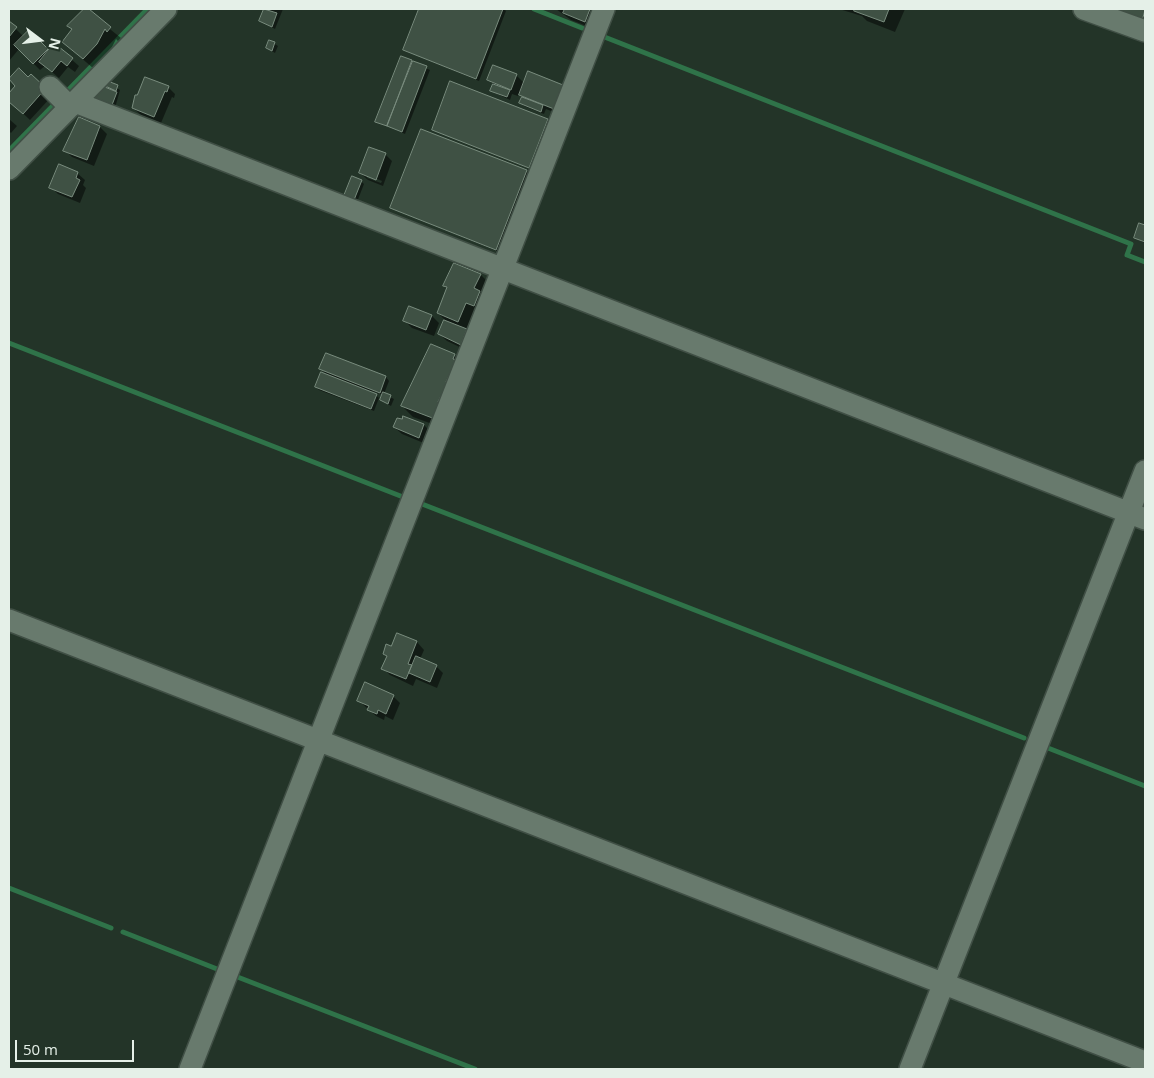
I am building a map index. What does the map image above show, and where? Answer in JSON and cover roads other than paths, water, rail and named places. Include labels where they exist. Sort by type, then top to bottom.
[{"type":"street","points":[[9,169],[64,99],[166,9]]},
{"type":"street","points":[[190,1069],[501,268],[604,9]]},
{"type":"street","points":[[1084,9],[1145,32]]},
{"type":"street","points":[[64,99],[1137,516]]},
{"type":"street","points":[[910,1069],[1137,516],[1145,471]]},
{"type":"street","points":[[9,620],[318,742],[1145,1062]]},
{"type":"waterway","points":[[534,9],[582,28]]},
{"type":"waterway","points":[[602,36],[1131,244],[1127,255],[1145,262]]},
{"type":"waterway","points":[[9,343],[403,497]]},
{"type":"waterway","points":[[422,504],[1024,738]]},
{"type":"waterway","points":[[1048,748],[1145,786]]},
{"type":"waterway","points":[[9,888],[111,928]]},
{"type":"waterway","points":[[123,932],[217,969]]},
{"type":"waterway","points":[[235,976],[475,1069]]}]
